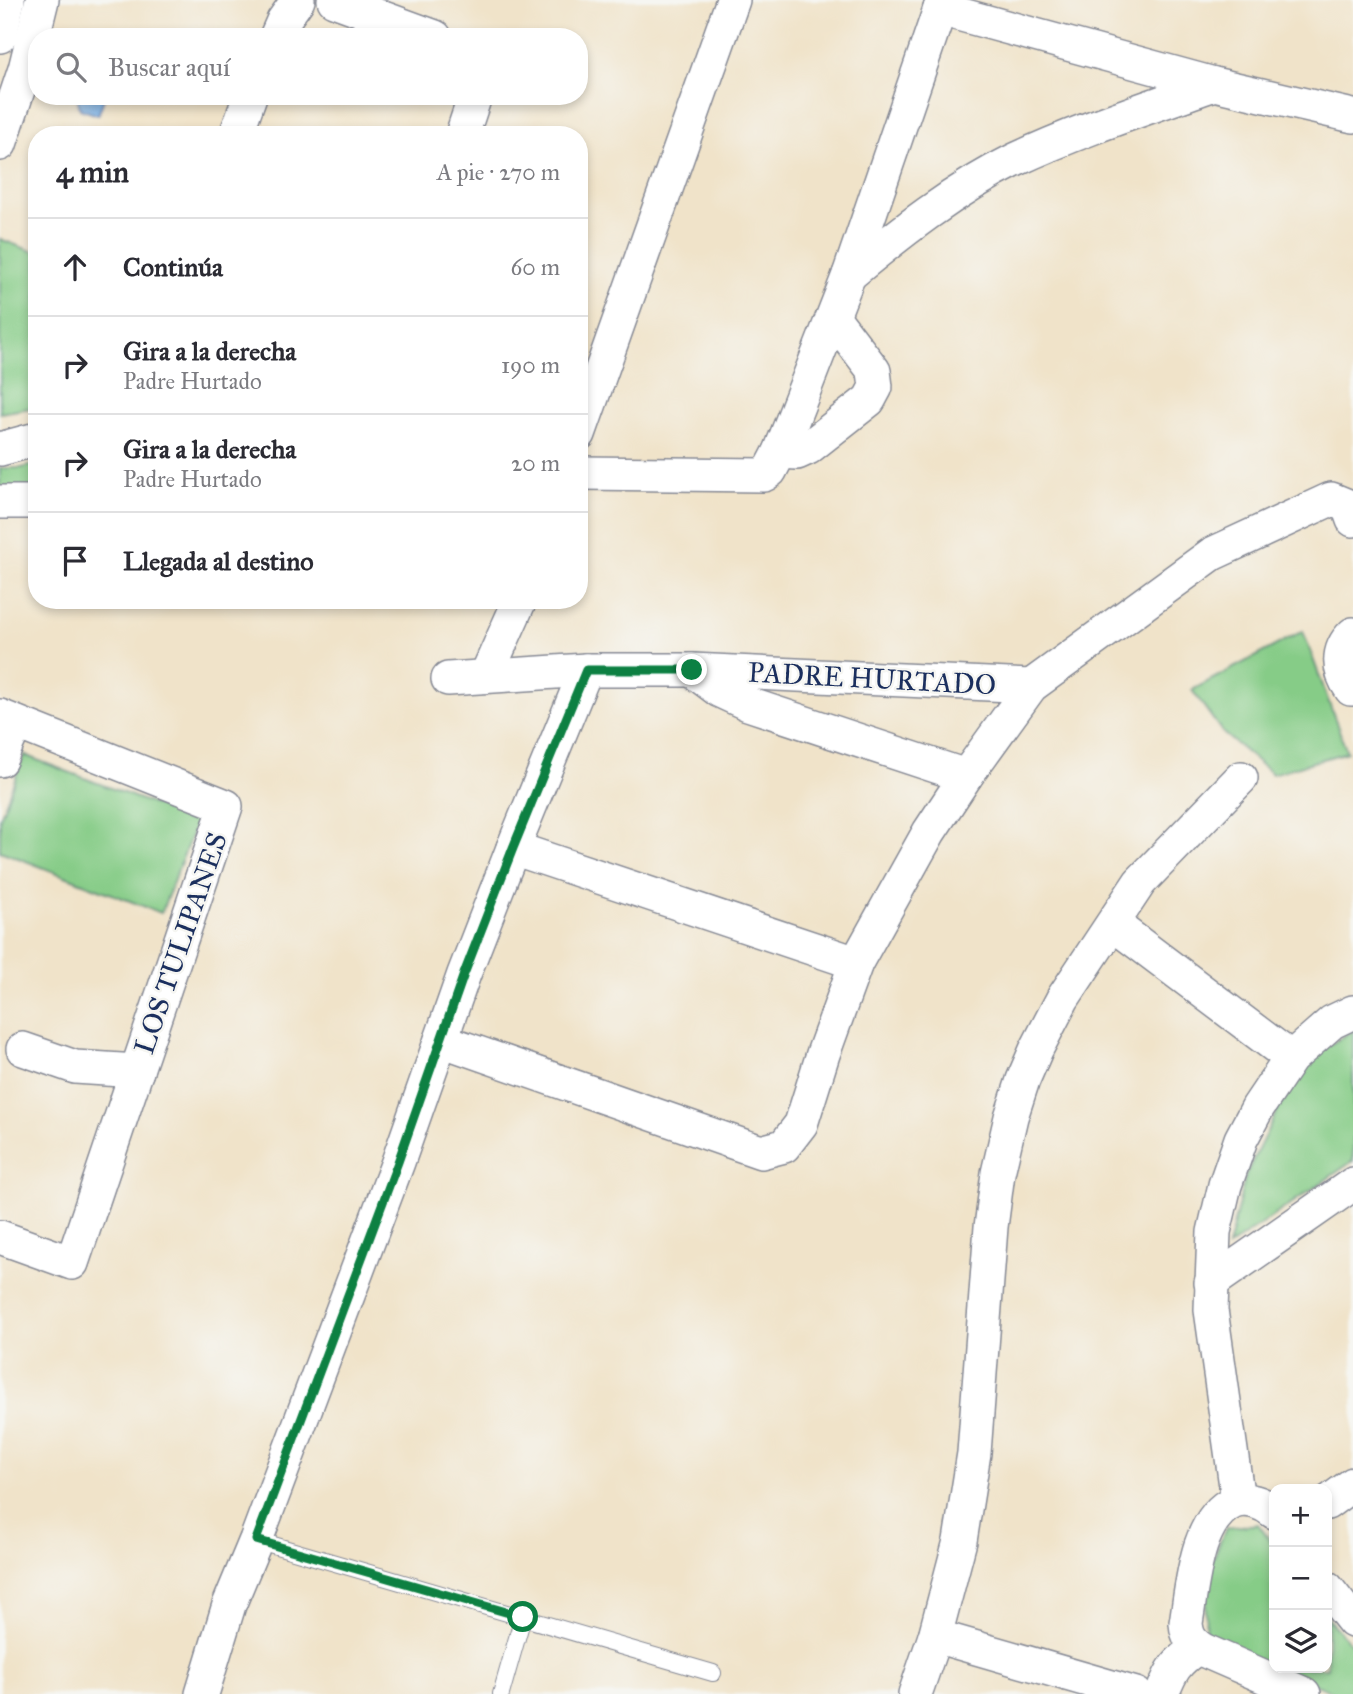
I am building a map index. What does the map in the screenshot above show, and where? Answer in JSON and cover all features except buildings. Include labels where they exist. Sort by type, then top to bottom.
[{"type":"street","points":[[0,36],[8,0]]},
{"type":"street","points":[[35,28],[42,0]]},
{"type":"street","points":[[280,28],[298,0]]},
{"type":"street","points":[[334,0],[410,28]]},
{"type":"street","points":[[588,409],[733,0]]},
{"type":"street","points":[[588,473],[764,475],[770,471],[780,452],[849,275],[942,5],[1214,84],[1353,116]]},
{"type":"street","points":[[0,144],[28,57]]},
{"type":"street","points":[[849,275],[905,228],[959,192],[1013,161],[1077,133],[1214,84]]},
{"type":"street","points":[[239,126],[247,105]]},
{"type":"street","points":[[465,126],[472,105]]},
{"type":"street","points":[[780,452],[797,453],[808,448],[869,400],[876,387],[874,371],[833,317]]},
{"type":"street","points":[[0,449],[28,441]]},
{"type":"street","points":[[441,1040],[761,1152],[784,1146],[800,1124],[856,963],[929,832],[1031,686],[1212,554],[1331,499],[1348,506],[1353,520]]},
{"type":"street","points":[[486,676],[516,609]]},
{"type":"street","points":[[1353,634],[1347,640],[1340,658],[1344,679],[1353,689]]},
{"type":"street","points":[[202,1694],[229,1605],[398,1162],[464,974],[586,670]]},
{"type":"street","name":"PADRE HURTADO","points":[[448,679],[586,670],[692,670],[1031,686]]},
{"type":"street","points":[[692,670],[720,691],[748,704],[966,776]]},
{"type":"street","name":"LOS TULIPANES","points":[[4,740],[226,806],[137,1071]]},
{"type":"street","points":[[915,1694],[935,1636],[960,1541],[974,1453],[991,1227],[998,1173],[1011,1116],[1031,1060],[1063,998],[1140,882],[1241,778]]},
{"type":"street","points":[[513,848],[856,963]]},
{"type":"street","points":[[1113,924],[1292,1058]]},
{"type":"street","points":[[1238,1500],[1211,1310],[1214,1232],[1225,1185],[1241,1139],[1258,1107],[1292,1058],[1332,1023],[1353,1012]]},
{"type":"street","points":[[0,1237],[72,1263],[137,1071],[75,1067],[23,1049]]},
{"type":"street","points":[[1211,1283],[1353,1184]]},
{"type":"street","points":[[1332,1499],[1353,1484]]},
{"type":"street","points":[[1269,1509],[1258,1503],[1238,1500],[1222,1508],[1209,1525],[1199,1548],[1186,1623],[1188,1635],[1191,1642],[1198,1647],[1304,1694]]},
{"type":"street","points":[[1332,1594],[1353,1620]]},
{"type":"street","points":[[935,1636],[1136,1694]]},
{"type":"street","points":[[1162,1694],[1177,1662],[1198,1647]]},
{"type":"lane","points":[[256,1540],[713,1673]]},
{"type":"lane","points":[[501,1694],[523,1617]]},
{"type":"green space","points":[[0,239],[28,250],[28,408],[0,413]]},
{"type":"green space","points":[[28,466],[28,494],[0,494],[0,468]]},
{"type":"green space","points":[[1303,631],[1347,752],[1272,774],[1223,733],[1192,690]]},
{"type":"green space","points":[[24,755],[197,821],[161,913],[0,851],[0,818]]},
{"type":"green space","points":[[1353,1030],[1353,1161],[1228,1247],[1246,1174],[1278,1109],[1314,1055]]},
{"type":"green space","points":[[1258,1524],[1269,1539],[1269,1668],[1233,1654],[1205,1636],[1207,1573],[1226,1528]]},
{"type":"green space","points":[[1332,1623],[1353,1646],[1353,1694],[1339,1694],[1283,1673],[1332,1673]]},
{"type":"water","points":[[79,105],[102,105],[98,115],[80,109]]},
{"type":"route","points":[[523,1617],[256,1540],[398,1162],[464,974],[586,670],[692,670]]}]
